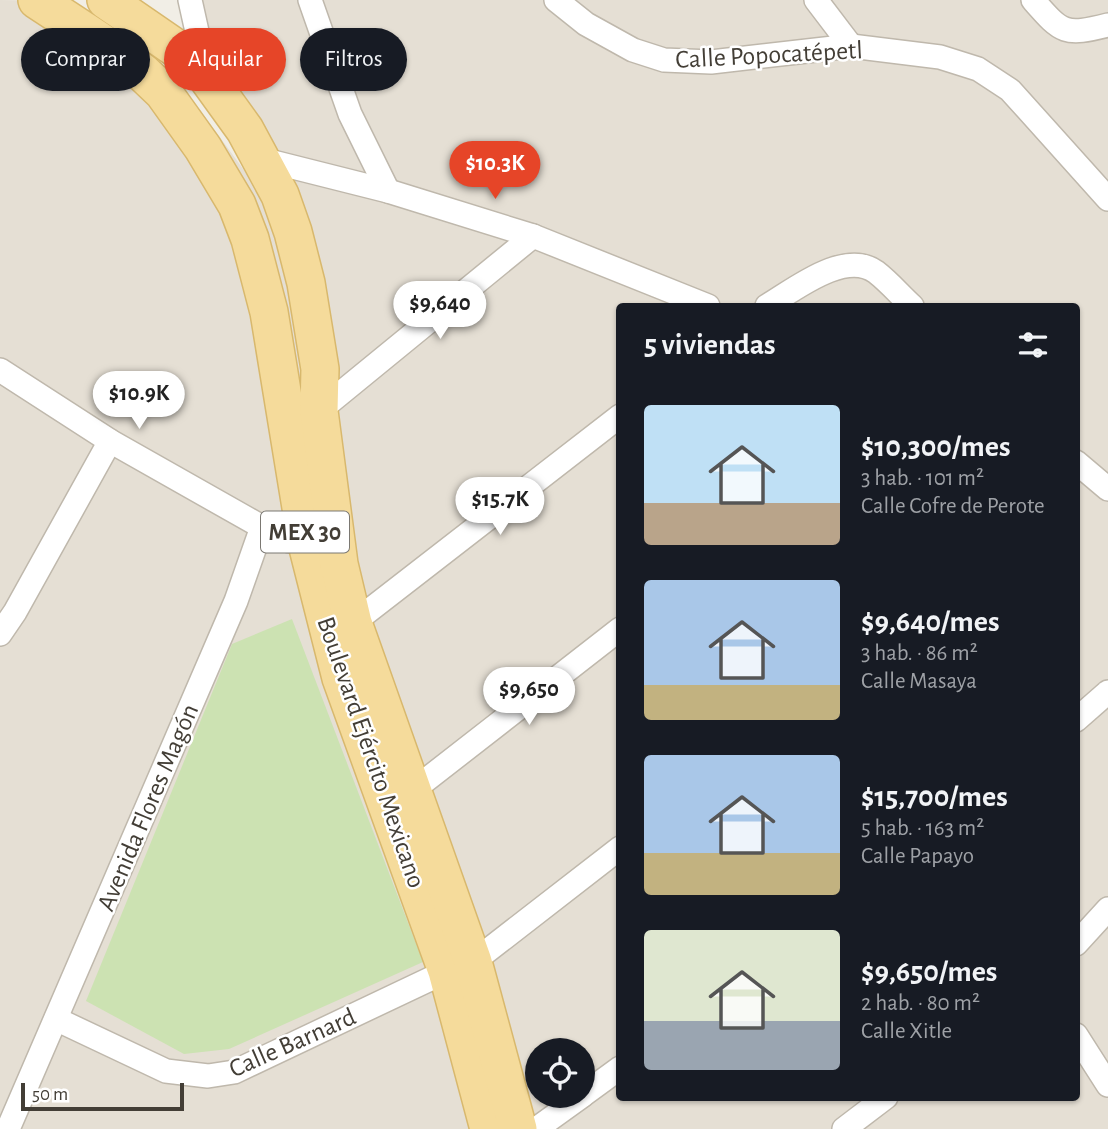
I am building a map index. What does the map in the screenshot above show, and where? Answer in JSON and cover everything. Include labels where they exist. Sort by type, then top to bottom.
[{"type":"main road","name":"Boulevard Ejército Mexicano","points":[[37,0],[110,48],[163,92],[203,148],[237,205],[250,240],[269,312],[307,544],[341,678],[460,966],[517,1129]]},
{"type":"main road","name":"Boulevard Ejército Mexicano","points":[[106,0],[164,40]]},
{"type":"main road","name":"Boulevard Ejército Mexicano","points":[[218,91],[261,159],[280,195],[293,232],[306,284],[320,369],[319,411],[339,564],[353,623],[412,791],[460,966],[489,1129]]},
{"type":"street","points":[[190,0],[196,28]]},
{"type":"street","points":[[310,0],[350,114],[388,191]]},
{"type":"street","name":"Calle Popocatépetl","points":[[556,0],[586,24],[633,50],[664,60],[711,62],[851,46],[940,57],[978,69],[1010,90],[1104,190]]},
{"type":"street","points":[[816,0],[851,46]]},
{"type":"street","points":[[1033,0],[1061,29],[1078,32],[1108,25]]},
{"type":"street","points":[[261,159],[388,191],[533,236],[700,303]]},
{"type":"street","points":[[319,411],[533,236]]},
{"type":"street","points":[[772,303],[825,271],[844,265],[862,265],[875,271],[909,303]]},
{"type":"street","points":[[0,370],[110,441],[262,527],[290,541],[307,544]]},
{"type":"street","points":[[353,623],[616,419]]},
{"type":"street","points":[[0,634],[15,612],[110,441]]},
{"type":"street","points":[[1080,465],[1108,489]]},
{"type":"street","name":"Avenida Flores Magón","points":[[8,1129],[236,601],[262,527]]},
{"type":"street","points":[[412,791],[616,632]]},
{"type":"street","points":[[1080,716],[1108,692]]},
{"type":"street","name":"Calle Barnard","points":[[56,1019],[166,1071],[208,1076],[234,1072],[460,966],[616,851]]},
{"type":"street","points":[[1080,940],[1108,909]]},
{"type":"street","points":[[1080,1041],[1108,1085]]},
{"type":"street","points":[[595,1086],[616,1071]]},
{"type":"street","points":[[844,1129],[881,1101]]},
{"type":"street","points":[[536,1129],[564,1108]]},
{"type":"shaded area","points":[[0,0],[66,1],[102,28],[21,28],[21,91],[150,91],[150,64],[164,74],[164,91],[186,91],[249,177],[224,91],[286,91],[286,28],[206,28],[198,0],[1108,0],[1108,1129],[0,1129]]},
{"type":"green space","points":[[292,619],[423,962],[229,1049],[184,1054],[86,1001],[232,644]]}]
